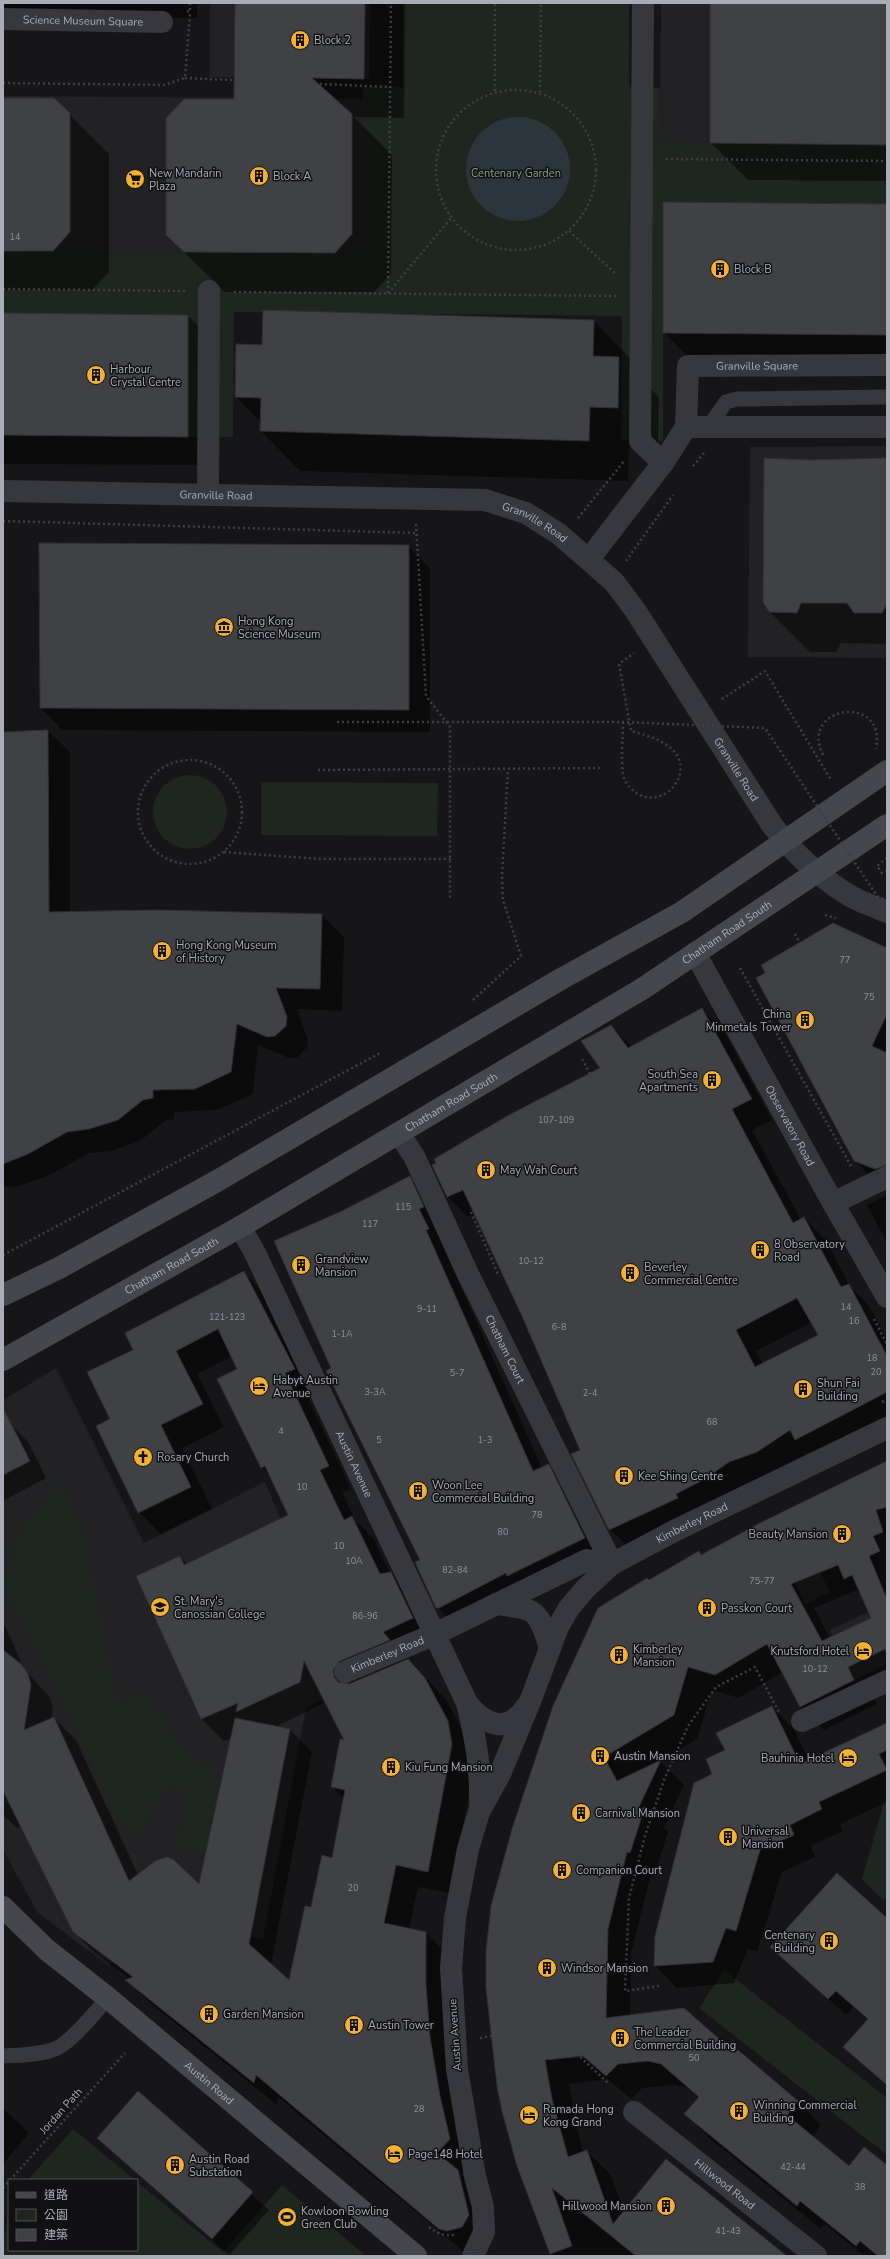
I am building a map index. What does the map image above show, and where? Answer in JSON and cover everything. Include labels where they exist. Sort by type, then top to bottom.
[{"type":"main road","points":[[3,1295],[59,1268],[217,1181],[561,979],[682,912],[887,771]]},
{"type":"main road","name":"Chatham Road South","points":[[3,1360],[240,1227],[642,989],[887,825]]},
{"type":"main road","name":"Austin Road","points":[[3,1907],[47,1950],[108,1998],[416,2256]]},
{"type":"street","points":[[643,3],[640,441],[663,463]]},
{"type":"street","name":"Science Museum Square","points":[[3,19],[162,22]]},
{"type":"street","points":[[208,493],[209,291]]},
{"type":"street","name":"Granville Square","points":[[686,427],[688,366],[887,365]]},
{"type":"street","points":[[589,559],[663,463],[686,427],[887,427]]},
{"type":"street","name":"Granville Road","points":[[3,491],[208,493],[484,500],[509,507],[542,522],[589,559],[614,582],[653,639],[772,825],[784,841],[816,872],[848,895],[886,906]]},
{"type":"street","name":"Observatory Road","points":[[695,953],[833,1203],[887,1297]]},
{"type":"street","name":"Chatham Court","points":[[399,1133],[415,1158],[467,1272],[612,1564]]},
{"type":"street","points":[[833,1203],[887,1177]]},
{"type":"street","name":"Austin Avenue","points":[[240,1227],[254,1251],[433,1635],[467,1703],[478,1746],[481,1778],[480,1812]]},
{"type":"street","name":"Kimberley Road","points":[[344,1672],[433,1635],[587,1560],[612,1564],[676,1530],[887,1428]]},
{"type":"street","name":"Austin Avenue","points":[[473,2256],[484,2232],[483,2207],[475,2176],[457,2068],[451,1968],[455,1918],[468,1849],[480,1812],[500,1774],[550,1648],[569,1608],[585,1589],[612,1564]]},
{"type":"street","points":[[496,1604],[526,1607],[541,1621],[550,1648]]},
{"type":"street","points":[[793,1719],[887,1681]]},
{"type":"street","name":"Austin Avenue","points":[[467,1703],[483,1720],[494,1724],[505,1724],[513,1721],[522,1713],[531,1699]]},
{"type":"street","name":"Hillwood Road","points":[[634,2112],[816,2256]]},
{"type":"lane","points":[[709,426],[726,402],[737,399],[887,397]]},
{"type":"lane","points":[[3,2056],[34,2054],[56,2049],[79,2030],[108,1998]]},
{"type":"path","points":[[185,78],[190,3]]},
{"type":"path","points":[[388,293],[391,3]]},
{"type":"path","points":[[495,3],[495,91]]},
{"type":"path","points":[[540,92],[541,3]]},
{"type":"path","points":[[184,8],[190,13]]},
{"type":"path","points":[[3,83],[164,85],[185,78],[390,86]]},
{"type":"path","points":[[517,88],[540,92],[563,104],[580,121],[592,142],[597,166],[595,190],[585,213],[569,231],[550,243],[536,247],[508,250],[486,245],[467,233],[452,218],[441,198],[436,176],[437,154],[444,133],[457,114],[468,105],[495,91],[517,88]]},
{"type":"path","points":[[642,158],[887,161]]},
{"type":"path","points":[[388,293],[452,218]]},
{"type":"path","points":[[569,231],[641,296]]},
{"type":"path","points":[[3,289],[641,296]]},
{"type":"path","points":[[576,522],[640,441]]},
{"type":"path","points":[[692,468],[706,451]]},
{"type":"path","points":[[624,564],[674,494]]},
{"type":"path","points":[[416,499],[416,533],[426,696],[450,727],[450,899]]},
{"type":"path","points":[[3,521],[416,533]]},
{"type":"path","points":[[623,722],[623,768],[626,782],[634,792],[646,797],[658,797],[664,795],[674,787],[678,781],[680,769],[677,757],[664,744],[646,735],[631,731],[619,664],[653,639]]},
{"type":"path","points":[[721,700],[765,671],[790,715],[832,782]]},
{"type":"path","points":[[823,755],[819,738],[823,725],[834,714],[850,711],[864,716],[874,727],[877,741],[874,754]]},
{"type":"path","points":[[337,722],[623,722],[765,728],[877,896],[886,906]]},
{"type":"path","points":[[224,852],[234,839],[241,818],[242,807],[237,790],[228,777],[215,766],[200,761],[184,760],[168,764],[157,771],[142,792],[138,804],[138,818],[141,830],[148,842],[156,852],[169,860],[197,864],[211,860],[224,852],[320,859],[451,859]]},
{"type":"path","points":[[318,770],[602,768]]},
{"type":"path","points":[[467,1005],[521,956],[503,900],[502,876],[508,769]]},
{"type":"path","points":[[827,785],[838,779]]},
{"type":"path","points":[[810,796],[816,792]]},
{"type":"path","points":[[887,858],[877,866],[882,873],[887,871]]},
{"type":"path","points":[[795,934],[861,1057],[862,1072],[887,1083]]},
{"type":"path","points":[[740,968],[851,1167]]},
{"type":"path","points":[[3,1255],[385,1051]]},
{"type":"path","points":[[582,1059],[734,1336]]},
{"type":"path","points":[[471,1212],[499,1276]]},
{"type":"path","points":[[880,1403],[887,1400]]},
{"type":"path","points":[[659,1986],[625,1991],[629,1898],[647,1829],[664,1780],[688,1726],[716,1687],[755,1667],[776,1709],[793,1719]]},
{"type":"path","points":[[861,1963],[887,2000]]},
{"type":"path","points":[[478,2046],[477,2038],[530,2029],[560,2038],[608,2083]]},
{"type":"path","name":"Jordan Path","points":[[10,2179],[125,2053]]},
{"type":"shaded area","name":"Block 2","points":[[210,3],[370,3],[369,79],[210,77]]},
{"type":"shaded area","points":[[661,3],[887,3],[887,145],[660,142]]},
{"type":"shaded area","name":"New Mandarin Plaza","points":[[3,96],[363,99],[363,254],[3,251]]},
{"type":"shaded area","points":[[518,117],[538,121],[547,126],[561,140],[566,149],[570,169],[566,189],[561,198],[547,212],[538,217],[518,221],[498,217],[489,212],[475,198],[470,189],[466,169],[470,149],[475,140],[489,126],[498,121]]},
{"type":"shaded area","points":[[887,446],[887,658],[748,657],[750,447]]},
{"type":"shaded area","name":"St. Mary's Canossian College","points":[[56,1368],[144,1543],[265,1482],[345,1672],[348,1685],[306,1708],[263,1939],[193,1927],[108,1965],[38,1913],[3,1850],[3,1400]]},
{"type":"shaded area","points":[[791,1513],[830,1592],[805,1604],[766,1525]]},
{"type":"shaded area","name":"Knutsford Hotel","points":[[887,1603],[887,1664],[854,1680],[830,1630]]},
{"type":"green space","name":"Centenary Garden","points":[[403,3],[629,3],[629,87],[660,88],[660,142],[887,145],[887,204],[663,202],[663,441],[621,440],[622,316],[234,312],[233,437],[188,437],[188,315],[3,313],[3,251],[363,254],[363,87],[403,87]]},
{"type":"green space","points":[[190,775],[204,778],[216,786],[224,798],[227,812],[224,826],[216,838],[204,846],[190,849],[176,846],[164,838],[156,826],[153,812],[156,798],[164,786],[176,778]]},
{"type":"green space","points":[[261,782],[438,783],[437,836],[261,835]]},
{"type":"green space","points":[[59,1480],[83,1527],[117,1702],[146,1694],[183,1747],[237,1790],[226,1860],[177,1845],[185,1792],[170,1786],[136,1837],[117,1821],[60,1699],[3,1585],[18,1534]]},
{"type":"green space","points":[[887,1792],[887,1898],[883,1900],[862,1879]]},
{"type":"green space","points":[[724,1970],[887,2098],[887,2155],[699,2008]]},
{"type":"green space","points":[[73,2129],[134,2179],[29,2179]]},
{"type":"green space","name":"Kowloon Bowling Green Club","points":[[138,2183],[223,2252],[282,2185],[366,2256],[3,2256],[8,2211],[8,2251],[138,2251]]},
{"type":"building","name":"Block A","points":[[235,3],[365,3],[364,79],[312,78],[352,114],[352,234],[335,253],[184,252],[166,235],[166,118],[184,99],[234,99]]},
{"type":"building","points":[[710,3],[887,3],[887,145],[710,143]]},
{"type":"building","points":[[3,98],[54,98],[70,113],[70,232],[53,251],[3,251]]},
{"type":"building","points":[[663,202],[887,204],[887,335],[663,333]]},
{"type":"building","points":[[263,310],[594,320],[593,356],[619,357],[618,408],[590,407],[589,441],[260,431],[261,398],[235,397],[236,344],[262,345]]},
{"type":"building","name":"Harbour Crystal Centre","points":[[3,313],[188,315],[188,437],[3,435]]},
{"type":"building","points":[[764,458],[809,460],[887,458],[887,604],[882,613],[854,613],[847,603],[801,603],[797,613],[769,612],[763,602]]},
{"type":"building","name":"Hong Kong Science Museum","points":[[39,543],[409,545],[409,710],[40,708]]},
{"type":"building","name":"Hong Kong Museum of History","points":[[48,730],[49,912],[158,910],[322,914],[320,989],[276,988],[287,1017],[286,1026],[275,1036],[267,1037],[237,1024],[231,1072],[195,1089],[153,1090],[153,1098],[143,1100],[118,1120],[89,1129],[67,1132],[28,1154],[3,1164],[3,732]]},
{"type":"building","points":[[833,923],[887,948],[887,1014],[872,1046],[887,1053],[887,1165],[875,1169],[854,1161],[756,978],[765,973],[761,965]]},
{"type":"building","points":[[702,1008],[752,1099],[732,1109],[793,1223],[804,1217],[841,1287],[849,1284],[887,1356],[887,1392],[795,1440],[790,1430],[757,1452],[729,1462],[705,1479],[676,1494],[678,1498],[609,1530],[571,1454],[580,1450],[522,1316],[463,1190],[447,1197],[432,1165],[436,1163],[434,1159],[509,1115],[600,1068],[581,1041],[611,1025],[628,1048]],"holes":[[[797,1298],[818,1335],[755,1367],[736,1330]]]},
{"type":"building","points":[[410,1176],[424,1207],[419,1209],[429,1229],[426,1230],[533,1471],[549,1464],[585,1538],[507,1576],[506,1573],[439,1608],[436,1608],[415,1562],[420,1560],[326,1371],[331,1368],[274,1241],[342,1211]]},
{"type":"building","points":[[244,1271],[295,1369],[285,1373],[329,1466],[320,1470],[344,1520],[352,1516],[380,1574],[391,1572],[413,1618],[383,1632],[390,1640],[340,1661],[333,1670],[334,1677],[338,1682],[349,1684],[408,1659],[425,1678],[448,1721],[452,1744],[428,1872],[396,1865],[384,1923],[426,1932],[426,1985],[430,2037],[440,2096],[450,2139],[437,2153],[458,2170],[469,2215],[462,2227],[447,2231],[439,2229],[256,2075],[254,2083],[125,1980],[133,1977],[73,1932],[3,1791],[3,1650],[21,1664],[28,1674],[31,1685],[24,1730],[54,1717],[129,1881],[155,1861],[167,1857],[174,1860],[199,1884],[235,1718],[290,1729],[249,1944],[289,1980],[305,1906],[311,1907],[322,1855],[332,1858],[345,1790],[331,1787],[340,1739],[344,1740],[304,1661],[300,1682],[236,1712],[238,1703],[201,1719],[136,1576],[180,1556],[184,1565],[288,1515],[265,1466],[261,1468],[217,1379],[237,1369],[218,1329],[176,1351],[203,1404],[161,1425],[191,1487],[138,1513],[96,1426],[110,1419],[87,1372],[133,1350],[125,1333]]},
{"type":"building","points":[[3,1408],[30,1461],[3,1475]]},
{"type":"building","points":[[887,1461],[887,1507],[876,1510],[883,1532],[873,1536],[880,1551],[869,1556],[887,1599],[887,1655],[885,1649],[848,1667],[854,1680],[800,1707],[767,1644],[715,1675],[688,1667],[674,1715],[604,1757],[617,1781],[661,1760],[637,1811],[645,1807],[630,1853],[627,1852],[608,1929],[606,2018],[684,2008],[735,2053],[738,2050],[798,2101],[787,2115],[849,2166],[864,2147],[887,2165],[887,2256],[878,2256],[860,2241],[856,2246],[800,2201],[797,2206],[684,2114],[699,2097],[661,2064],[648,2061],[618,2064],[606,2076],[583,2056],[545,2060],[552,2099],[568,2157],[587,2150],[613,2224],[666,2159],[787,2256],[636,2256],[552,2188],[572,2246],[550,2254],[517,2166],[502,2111],[497,2086],[486,1988],[486,1951],[491,1906],[512,1829],[553,1706],[598,1608],[647,1578],[649,1580],[699,1551],[701,1555],[762,1522]],"holes":[[[838,1565],[844,1579],[852,1575],[871,1618],[822,1641],[791,1584]]]},
{"type":"building","name":"Universal Mansion","points":[[772,1706],[800,1764],[887,1723],[887,1750],[879,1754],[887,1770],[819,1802],[822,1809],[790,1825],[794,1835],[760,1850],[736,1931],[726,1928],[713,1962],[654,1966],[655,1936],[694,1783],[712,1774],[706,1759],[725,1750],[716,1733]]},
{"type":"building","name":"Centenary Building","points":[[837,1873],[887,1918],[887,2085],[843,2047],[868,2019],[836,1991],[828,1999],[770,1947]]},
{"type":"building","name":"Austin Road Substation","points":[[138,2091],[253,2192],[212,2239],[97,2138]]},
{"type":"place","name":"Block 2","points":[[300,40]]},
{"type":"place","name":"Block A","points":[[259,176]]},
{"type":"place","name":"New Mandarin Plaza","points":[[135,179]]},
{"type":"place","name":"Block B","points":[[720,269]]},
{"type":"place","name":"Harbour Crystal Centre","points":[[96,375]]},
{"type":"place","name":"Hong Kong Science Museum","points":[[224,627]]},
{"type":"place","name":"Hong Kong Museum of History","points":[[162,951]]},
{"type":"place","name":"China Minmetals Tower","points":[[805,1020]]},
{"type":"place","name":"South Sea Apartments","points":[[712,1080]]},
{"type":"place","name":"May Wah Court","points":[[486,1170]]},
{"type":"place","name":"8 Observatory Road","points":[[760,1250]]},
{"type":"place","name":"Grandview Mansion","points":[[301,1265]]},
{"type":"place","name":"Beverley Commercial Centre","points":[[630,1273]]},
{"type":"place","name":"Habyt Austin Avenue","points":[[259,1386]]},
{"type":"place","name":"Shun Fai Building","points":[[803,1389]]},
{"type":"place","name":"Rosary Church","points":[[143,1457]]},
{"type":"place","name":"Kee Shing Centre","points":[[624,1476]]},
{"type":"place","name":"Woon Lee Commercial Building","points":[[418,1491]]},
{"type":"place","name":"Beauty Mansion","points":[[842,1534]]},
{"type":"place","name":"St. Mary's Canossian College","points":[[160,1607]]},
{"type":"place","name":"Passkon Court","points":[[707,1608]]},
{"type":"place","name":"Knutsford Hotel","points":[[863,1651]]},
{"type":"place","name":"Kimberley Mansion","points":[[619,1655]]},
{"type":"place","name":"Austin Mansion","points":[[600,1756]]},
{"type":"place","name":"Bauhinia Hotel","points":[[848,1758]]},
{"type":"place","name":"Kiu Fung Mansion","points":[[391,1767]]},
{"type":"place","name":"Carnival Mansion","points":[[581,1813]]},
{"type":"place","name":"Universal Mansion","points":[[728,1837]]},
{"type":"place","name":"Companion Court","points":[[562,1870]]},
{"type":"place","name":"Centenary Building","points":[[829,1941]]},
{"type":"place","name":"Windsor Mansion","points":[[547,1968]]},
{"type":"place","name":"Garden Mansion","points":[[209,2014]]},
{"type":"place","name":"Austin Tower","points":[[354,2025]]},
{"type":"place","name":"The Leader Commercial Building","points":[[620,2038]]},
{"type":"place","name":"Winning Commercial Building","points":[[739,2111]]},
{"type":"place","name":"Ramada Hong Kong Grand","points":[[529,2115]]},
{"type":"place","name":"Page148 Hotel","points":[[394,2154]]},
{"type":"place","name":"Austin Road Substation","points":[[175,2165]]},
{"type":"place","name":"Hillwood Mansion","points":[[666,2206]]},
{"type":"place","name":"Kowloon Bowling Green Club","points":[[287,2217]]}]
